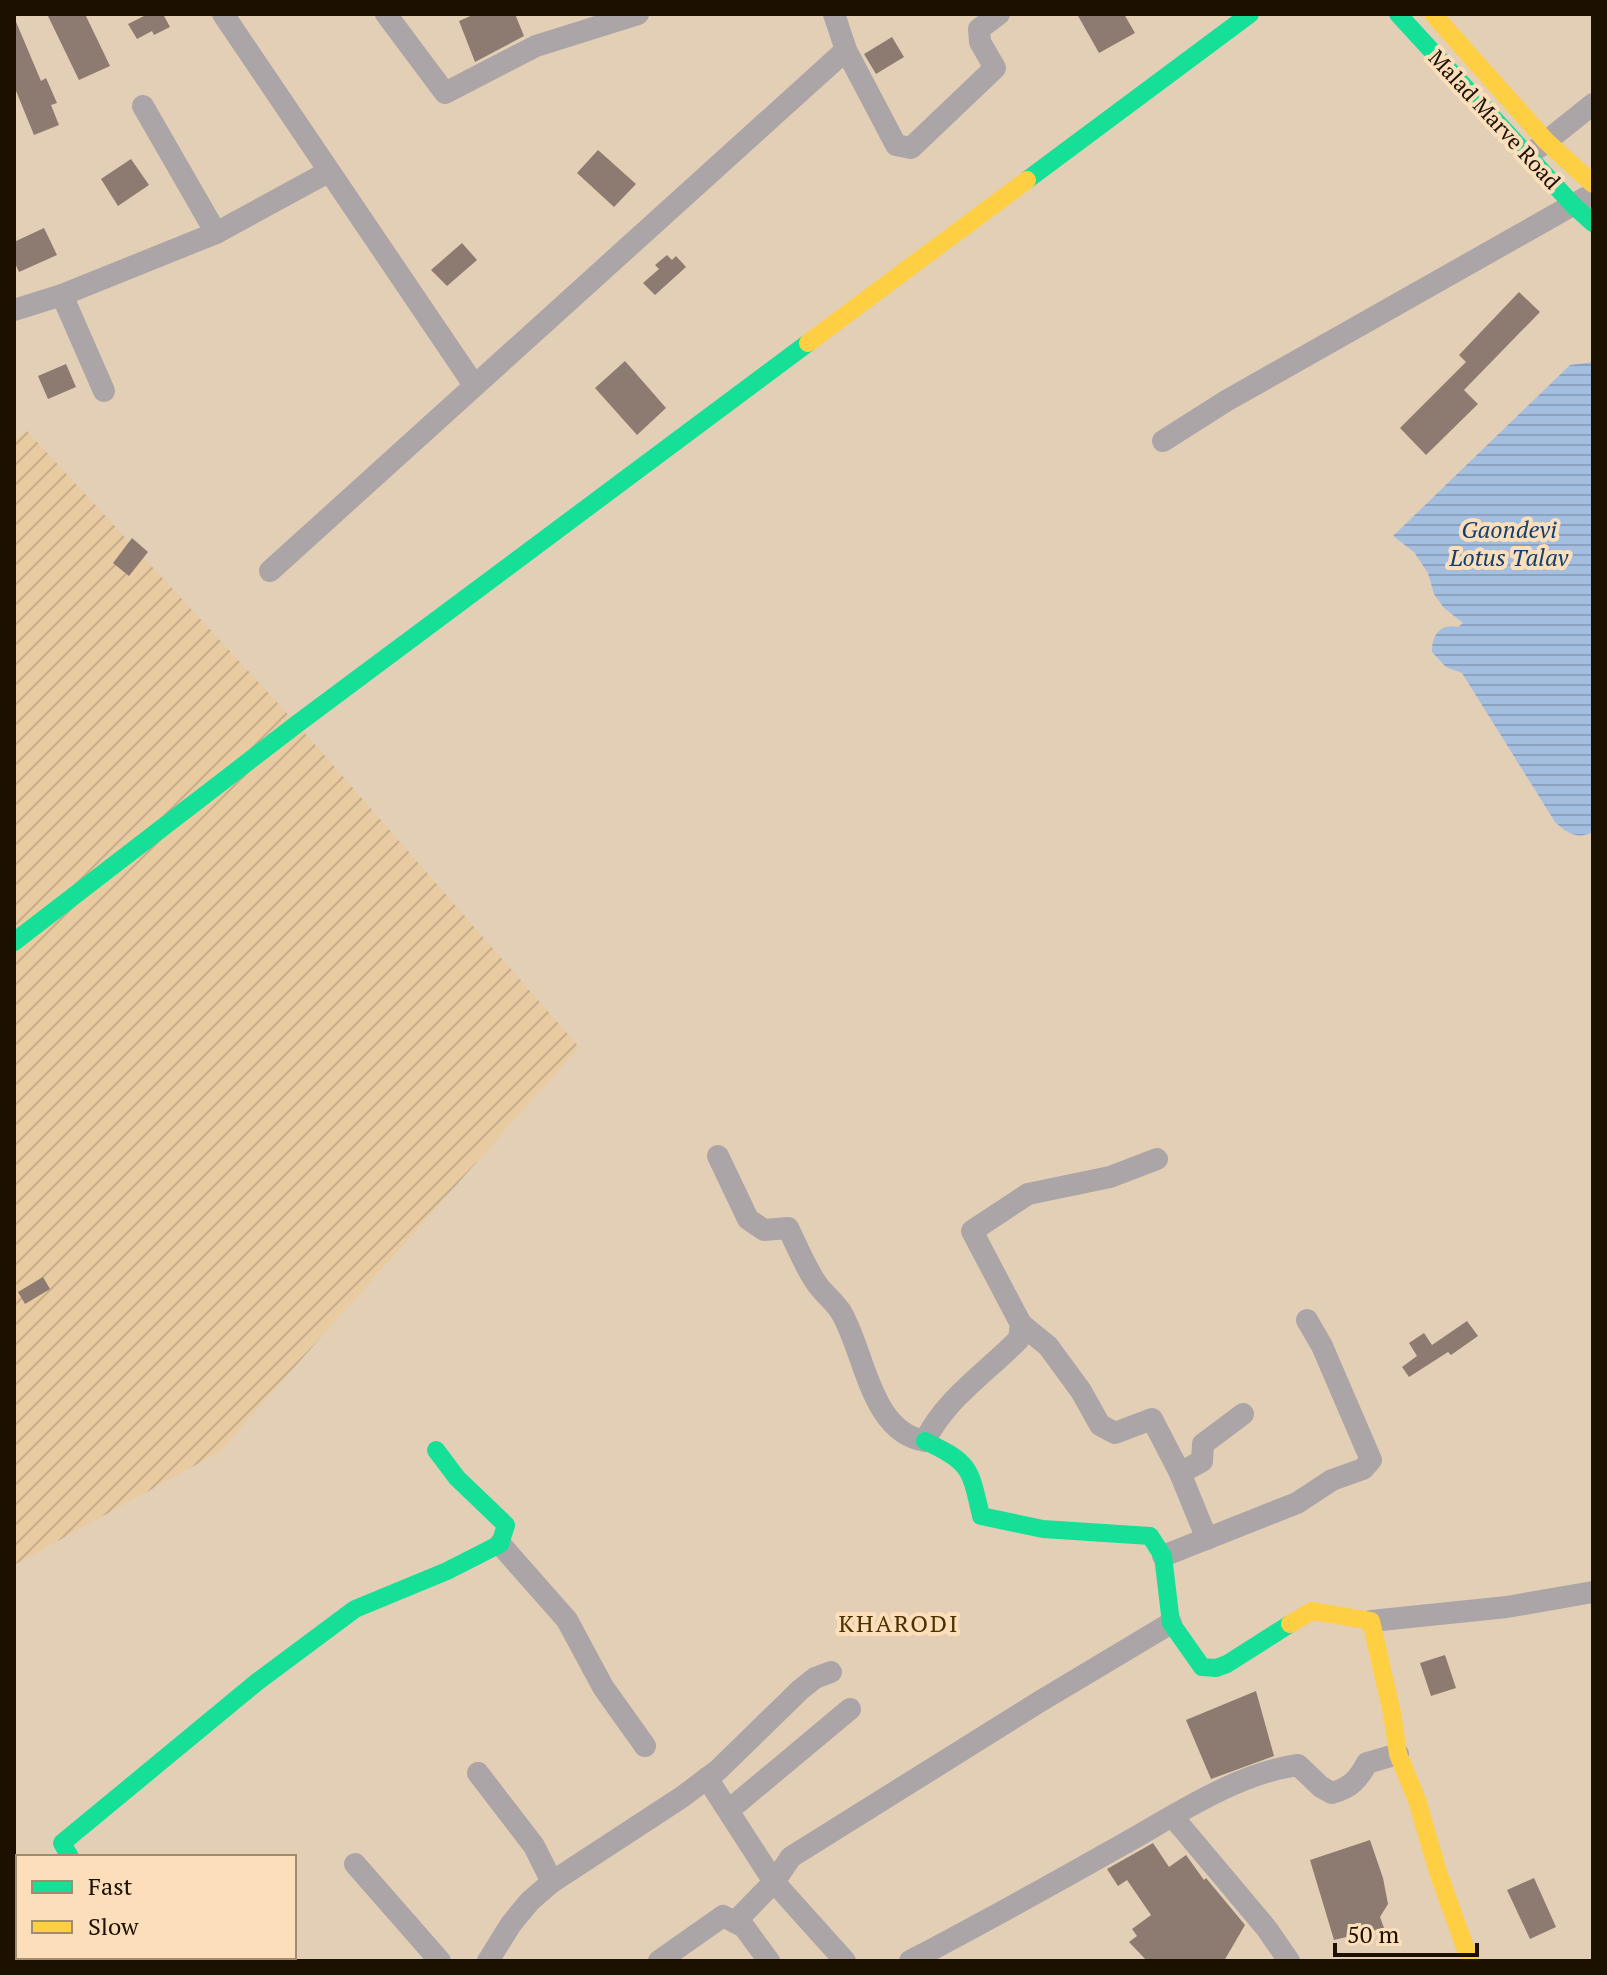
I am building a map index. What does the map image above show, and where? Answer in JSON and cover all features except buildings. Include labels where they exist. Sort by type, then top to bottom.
[{"type":"street","points":[[223,14],[474,385]]},
{"type":"street","points":[[386,14],[445,93],[536,46],[638,14]]},
{"type":"street","points":[[834,14],[846,50],[896,145],[911,148],[995,68],[980,42],[979,29],[999,14]]},
{"type":"street","points":[[14,942],[297,724],[1250,14]]},
{"type":"street","name":"Malad Marve Road","points":[[1398,14],[1537,148],[1573,205],[1593,223]]},
{"type":"street","points":[[1433,14],[1537,148],[1593,184]]},
{"type":"street","points":[[270,571],[846,50]]},
{"type":"street","points":[[1537,148],[1593,104]]},
{"type":"street","points":[[143,106],[216,233]]},
{"type":"street","points":[[14,310],[62,295],[216,233],[328,172]]},
{"type":"street","points":[[1163,441],[1226,401],[1593,193]]},
{"type":"street","points":[[62,295],[104,391]]},
{"type":"street","points":[[718,1156],[748,1219],[764,1230],[788,1228],[817,1284],[841,1313],[876,1398],[893,1424],[909,1438],[925,1441],[962,1459],[969,1467],[981,1516],[1043,1529],[1150,1536],[1163,1556],[1171,1623],[1183,1645],[1202,1667],[1216,1668],[1227,1664],[1312,1611],[1371,1621],[1507,1607],[1593,1592]]},
{"type":"street","points":[[1157,1159],[1110,1177],[1028,1194],[972,1231],[1021,1324],[1048,1346],[1081,1391],[1100,1425],[1115,1433],[1152,1419],[1180,1473],[1207,1539]]},
{"type":"street","points":[[1163,1556],[1297,1503],[1332,1480],[1363,1469],[1371,1460],[1329,1360],[1307,1320]]},
{"type":"street","points":[[925,1441],[933,1424],[949,1404],[1019,1339],[1021,1324]]},
{"type":"street","points":[[1180,1473],[1202,1461],[1203,1444],[1243,1414]]},
{"type":"street","points":[[69,1855],[62,1843],[257,1682],[355,1609],[447,1571],[500,1544],[506,1525],[457,1478],[436,1450]]},
{"type":"street","points":[[500,1544],[567,1620],[603,1687],[645,1746]]},
{"type":"street","points":[[1371,1621],[1398,1754],[1417,1800],[1438,1872],[1470,1961]]},
{"type":"street","points":[[735,1922],[774,1882],[791,1857],[1171,1623]]},
{"type":"street","points":[[488,1961],[511,1924],[530,1901],[552,1882],[635,1830],[707,1778],[800,1690],[815,1678],[831,1672]]},
{"type":"street","points":[[729,1810],[850,1709]]},
{"type":"street","points":[[910,1961],[1231,1786],[1275,1768],[1298,1765],[1332,1793],[1348,1788],[1361,1775],[1367,1763],[1398,1754]]},
{"type":"street","points":[[478,1773],[534,1846],[552,1882]]},
{"type":"street","points":[[707,1778],[774,1882],[845,1961]]},
{"type":"street","points":[[1173,1817],[1267,1929],[1289,1961]]},
{"type":"street","points":[[355,1864],[440,1961]]},
{"type":"street","points":[[659,1961],[723,1916],[744,1927],[769,1961]]},
{"type":"shaded area","points":[[27,431],[297,724],[579,1047],[219,1452],[14,1565],[14,439]]},
{"type":"water","name":"Gaondevi Lotus Talav","points":[[1593,362],[1593,832],[1577,835],[1555,822],[1462,673],[1446,667],[1432,652],[1438,632],[1463,623],[1444,608],[1434,594],[1428,573],[1414,552],[1393,536],[1570,365]]},
{"type":"traffic: fast","points":[[1027,180],[1250,14]]},
{"type":"traffic: fast","points":[[1398,14],[1593,223]]},
{"type":"traffic: fast","points":[[14,942],[297,724],[808,343]]},
{"type":"traffic: fast","points":[[925,1441],[952,1455],[966,1469],[981,1516],[1043,1529],[1150,1536],[1163,1556],[1171,1623],[1202,1667],[1216,1668],[1227,1664],[1290,1624]]},
{"type":"traffic: fast","points":[[69,1855],[62,1843],[257,1682],[355,1609],[447,1571],[500,1544],[506,1525],[457,1478],[436,1450]]},
{"type":"traffic: slow","points":[[1433,14],[1546,141],[1593,184]]},
{"type":"traffic: slow","points":[[808,343],[1027,180]]},
{"type":"traffic: slow","points":[[1290,1624],[1312,1611],[1371,1621],[1398,1754],[1417,1800],[1438,1872],[1470,1961]]},
{"type":"district","name":"KHARODI","points":[[899,1623]]}]
